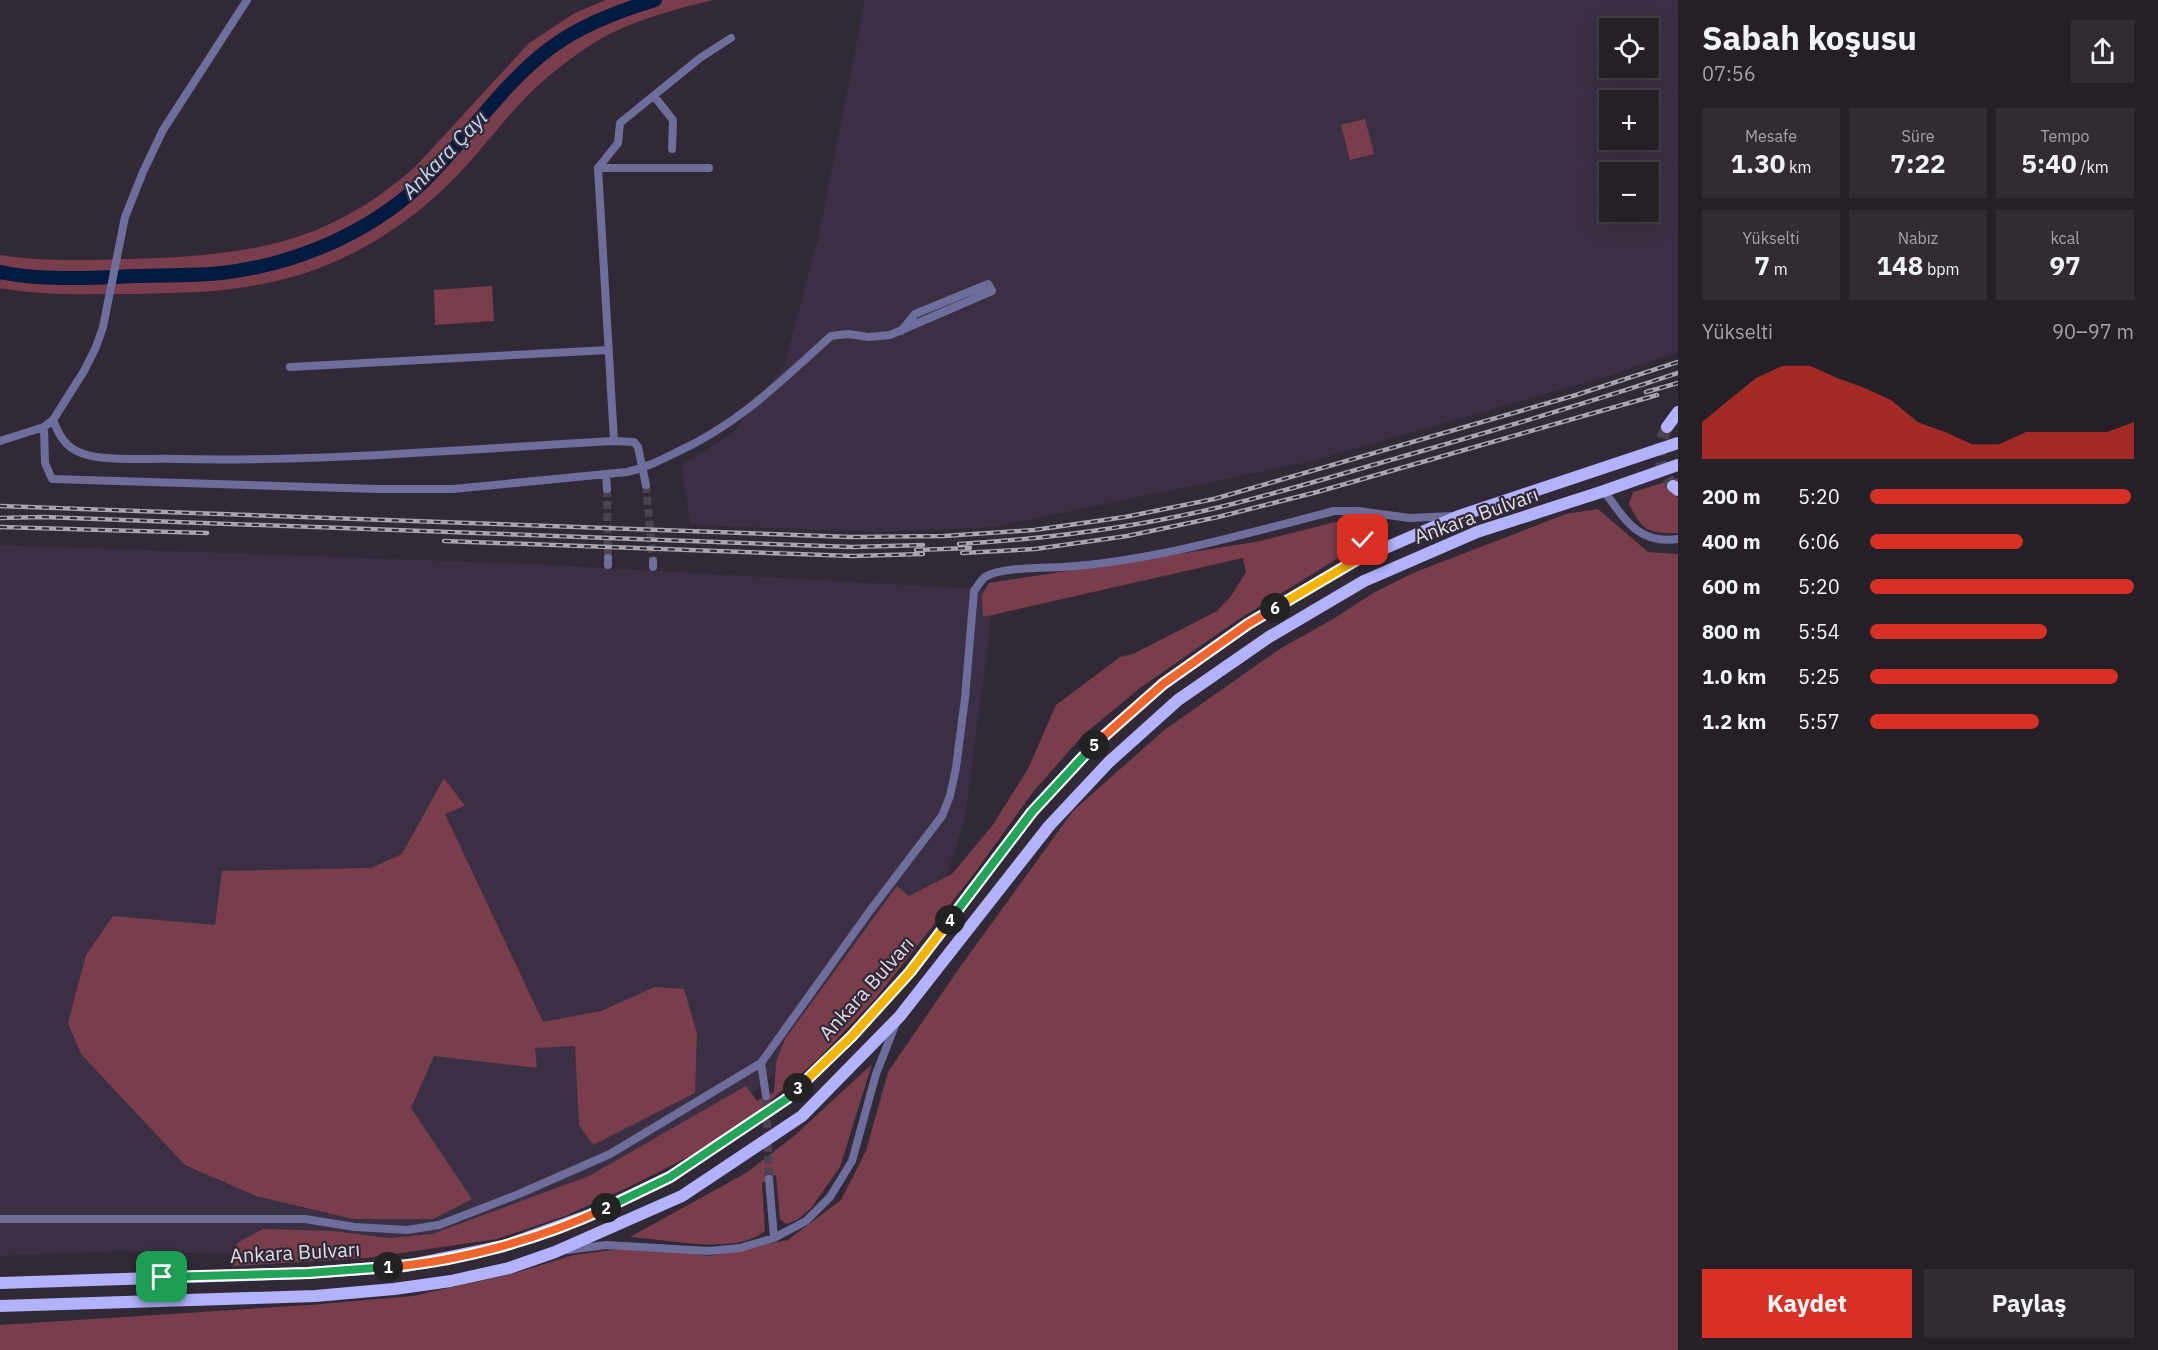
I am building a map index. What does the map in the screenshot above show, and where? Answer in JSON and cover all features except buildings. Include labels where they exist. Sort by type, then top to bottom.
[{"type":"main road","points":[[1667,427],[1678,412]]},
{"type":"main road","name":"Ankara Bulvarı","points":[[0,1283],[308,1273],[406,1266],[504,1246],[590,1215],[670,1177],[788,1098],[852,1036],[910,972],[1032,812],[1093,746],[1163,684],[1238,631],[1353,562],[1459,516],[1678,443]]},
{"type":"main road","name":"Ankara Bulvarı","points":[[0,1306],[315,1296],[451,1281],[508,1268],[555,1252],[681,1196],[802,1116],[900,1016],[1049,826],[1109,762],[1178,700],[1269,637],[1364,581],[1476,532],[1678,465]]},
{"type":"street","points":[[0,441],[44,427],[53,420],[84,371],[103,327],[125,217],[143,172],[163,130],[247,0]]},
{"type":"street","points":[[614,441],[598,168],[618,143],[620,123],[700,58],[730,38]]},
{"type":"street","points":[[654,96],[673,120],[672,149]]},
{"type":"street","points":[[598,168],[709,168]]},
{"type":"street","points":[[44,427],[45,463],[52,478],[378,489],[453,489],[606,474],[643,468],[700,441],[751,408],[831,336],[890,335],[901,331],[992,291],[988,284],[915,314],[901,331]]},
{"type":"street","points":[[290,367],[608,350]]},
{"type":"street","points":[[53,420],[60,437],[70,448],[94,457],[232,459],[363,455],[614,441],[634,442],[638,447],[645,485]]},
{"type":"street","points":[[606,474],[607,489]]},
{"type":"street","points":[[1604,491],[1628,522],[1643,534],[1653,540],[1678,539]]},
{"type":"street","points":[[0,1219],[305,1219],[355,1227],[407,1230],[439,1225],[519,1194],[610,1154],[761,1063],[869,912],[942,816],[950,796],[956,768],[965,698],[974,591],[985,577],[1009,570],[1137,558],[1193,547],[1334,511],[1358,511],[1410,518],[1459,516]]},
{"type":"street","points":[[1353,562],[1363,540],[1365,525],[1358,511]]},
{"type":"street","points":[[555,1252],[606,1245],[709,1251],[740,1248],[774,1238],[806,1221],[830,1197],[852,1161],[879,1065],[900,1016]]},
{"type":"street","points":[[761,1063],[765,1096]]},
{"type":"street","points":[[769,1179],[774,1238]]},
{"type":"shaded area","points":[[606,0],[713,0],[630,25],[607,35],[584,50],[530,93],[462,170],[420,210],[380,238],[336,261],[291,277],[216,291],[82,294],[0,288],[0,255],[49,260],[82,260],[213,254],[284,241],[318,229],[351,213],[384,192],[417,165],[529,43],[575,13]]},
{"type":"shaded area","points":[[865,0],[1678,0],[1678,352],[1604,377],[1308,462],[994,527],[883,532],[691,525],[681,466],[734,431],[784,366],[819,235]]},
{"type":"shaded area","points":[[1365,119],[1374,154],[1350,160],[1341,125]]},
{"type":"shaded area","points":[[492,286],[494,321],[435,325],[434,290]]},
{"type":"shaded area","points":[[1678,478],[1678,483],[1672,492],[1678,498],[1678,533],[1648,529],[1638,520],[1629,504],[1633,492]]},
{"type":"shaded area","points":[[1598,509],[1648,552],[1678,554],[1678,1350],[0,1350],[0,1325],[413,1296],[515,1273],[574,1255],[619,1249],[653,1249],[710,1256],[788,1240],[841,1200],[866,1151],[888,1072],[960,967],[1073,811],[1163,731],[1278,650],[1375,592],[1413,573],[1566,514]]},
{"type":"shaded area","points":[[1351,518],[1360,521],[1361,531],[1356,544],[1349,551],[1239,619],[1140,688],[1083,735],[1033,792],[973,875],[876,998],[818,1059],[755,1114],[692,1155],[631,1186],[565,1216],[497,1239],[367,1258],[233,1266],[237,1243],[263,1229],[333,1231],[389,1238],[432,1234],[589,1176],[746,1086],[757,1101],[774,1092],[776,1062],[785,1039],[897,886],[909,896],[952,874],[992,826],[1028,769],[1056,705],[1120,657],[1133,654],[1217,611],[1231,596],[1246,572],[1243,558],[983,617],[982,595],[989,583],[1256,542]]},
{"type":"shaded area","points":[[0,545],[534,564],[995,590],[965,817],[945,882],[821,1035],[692,1143],[447,1243],[260,1255],[120,1251],[0,1256]]},
{"type":"shaded area","points":[[444,778],[465,806],[445,814],[543,1022],[601,1011],[655,987],[684,989],[697,1034],[695,1093],[593,1145],[579,1125],[575,1046],[535,1048],[537,1068],[434,1056],[411,1108],[472,1199],[433,1219],[353,1219],[256,1196],[185,1165],[81,1054],[68,1023],[86,955],[113,916],[215,925],[222,871],[371,868],[402,854]]},
{"type":"shaded area","points":[[872,1064],[840,1167],[811,1208],[797,1220],[786,1224],[780,1219],[776,1175],[762,1183],[765,1231],[752,1239],[737,1243],[700,1244],[630,1237],[746,1173],[794,1136]]},
{"type":"waterway","name":"Ankara Çayı","points":[[0,272],[34,277],[68,278],[210,274],[248,269],[302,255],[353,232],[400,202],[421,184],[453,150],[514,80],[549,49],[599,20],[655,0]]},
{"type":"tunnel","points":[[1667,427],[1661,443],[1660,458],[1664,472],[1673,486]]},
{"type":"tunnel","points":[[646,485],[653,561]]},
{"type":"tunnel","points":[[607,489],[608,558]]},
{"type":"tunnel","points":[[766,1096],[769,1179]]},
{"type":"railway","points":[[0,506],[851,537],[944,536],[1034,530],[1125,517],[1214,499],[1576,395],[1678,362]]},
{"type":"railway","points":[[959,544],[1088,532],[1216,508],[1510,426],[1678,373]]},
{"type":"railway","points":[[1646,392],[1678,383]]},
{"type":"railway","points":[[962,553],[1035,549],[1127,536],[1218,517],[1317,492],[1657,395]]},
{"type":"railway","points":[[0,518],[43,517],[852,547],[923,545]]},
{"type":"railway","points":[[0,527],[207,533]]},
{"type":"railway","points":[[444,541],[852,556],[923,554]]},
{"type":"railway","points":[[916,550],[970,548]]},
{"type":"route","points":[[162,1277],[308,1273],[406,1266],[504,1246],[590,1215],[670,1177],[788,1098],[852,1036],[910,972],[1032,812],[1093,746],[1163,684],[1248,624],[1353,562],[1363,540]]}]
